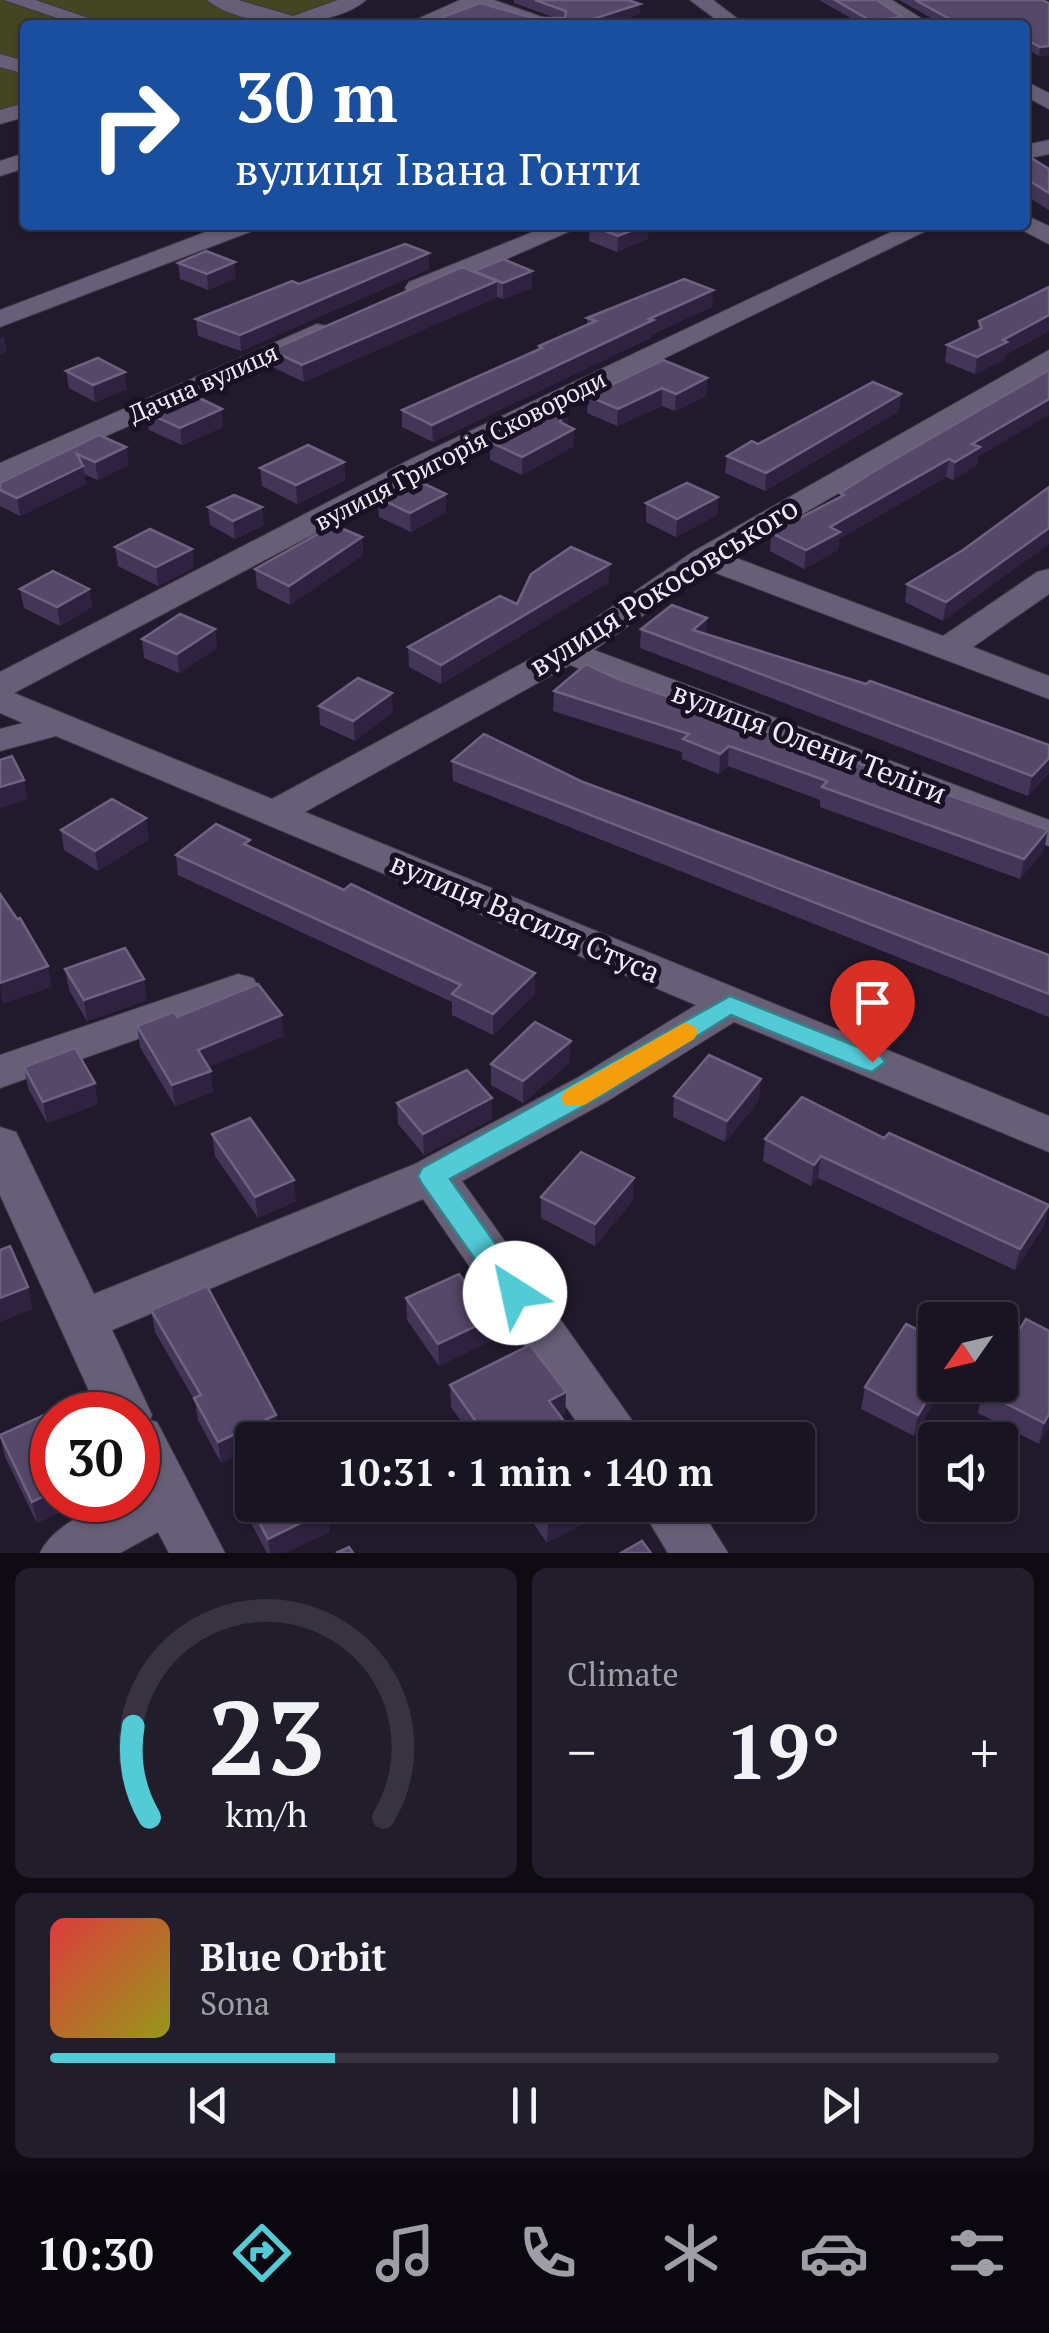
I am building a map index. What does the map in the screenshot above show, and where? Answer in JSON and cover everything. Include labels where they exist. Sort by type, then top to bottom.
[{"type":"street","points":[[14,0],[81,20]]},
{"type":"street","points":[[217,0],[278,20]]},
{"type":"street","points":[[301,20],[356,0]]},
{"type":"street","points":[[700,0],[729,20]]},
{"type":"street","points":[[878,0],[913,20]]},
{"type":"street","points":[[427,20],[477,1],[540,20]]},
{"type":"street","points":[[0,319],[233,230]]},
{"type":"street","points":[[384,302],[560,230]]},
{"type":"street","name":"вулиця Григорія Сковороди","points":[[0,686],[424,464],[915,230]]},
{"type":"street","name":"Дачна вулиця","points":[[0,474],[350,318]]},
{"type":"street","name":"вулиця Рокосовського","points":[[276,812],[568,652],[705,558],[1049,358]]},
{"type":"street","points":[[705,558],[1049,688]]},
{"type":"street","points":[[946,650],[1049,578]]},
{"type":"street","name":"вулиця Олени Теліги","points":[[568,652],[1049,834]]},
{"type":"street","name":"вулиця Василя Стуса","points":[[0,700],[1049,1135]]},
{"type":"street","points":[[0,740],[56,724]]},
{"type":"street","points":[[0,1072],[238,988]]},
{"type":"street","points":[[80,1321],[432,1176],[592,1089],[730,1004]]},
{"type":"street","points":[[0,1144],[15,1218],[80,1321],[115,1392]]},
{"type":"street","points":[[432,1176],[607,1422]]},
{"type":"street","points":[[160,1483],[197,1553]]},
{"type":"street","points":[[68,1553],[168,1500]]},
{"type":"street","points":[[678,1522],[700,1553]]},
{"type":"green space","points":[[0,0],[350,0],[293,20],[20,20],[20,112],[0,118]]},
{"type":"building","points":[[535,0],[628,0],[640,4],[590,20],[434,20],[480,3],[533,18],[565,18],[566,11]]},
{"type":"building","points":[[835,0],[877,0],[902,17],[869,20]]},
{"type":"building","points":[[915,0],[1042,0],[1049,3],[1049,46],[1030,42],[1030,20],[952,20]]},
{"type":"building","points":[[1030,157],[1049,169],[1049,193],[1030,181]]},
{"type":"building","points":[[603,230],[633,230],[618,236]]},
{"type":"building","points":[[405,244],[429,253],[240,335],[196,319],[292,281],[299,284]]},
{"type":"building","points":[[206,251],[235,262],[207,274],[178,263]]},
{"type":"building","points":[[503,259],[532,271],[503,283],[474,271]]},
{"type":"building","points":[[462,267],[497,281],[302,365],[271,350]]},
{"type":"building","points":[[684,279],[713,290],[432,425],[402,410],[596,321],[587,318]]},
{"type":"building","points":[[1049,287],[1049,315],[1003,340],[1007,342],[977,357],[947,345],[982,328],[979,321]]},
{"type":"building","points":[[98,358],[125,372],[93,385],[66,371]]},
{"type":"building","points":[[663,360],[707,378],[676,394],[662,388],[618,409],[588,396]]},
{"type":"building","points":[[1049,370],[1049,399],[972,444],[980,447],[955,462],[949,459],[830,527],[840,532],[806,550],[771,533],[844,495],[840,493],[876,470]]},
{"type":"building","points":[[873,382],[901,394],[766,473],[727,456],[752,441],[758,444]]},
{"type":"building","points":[[191,394],[222,409],[180,428],[147,413]]},
{"type":"building","points":[[568,405],[560,422],[574,429],[522,457],[490,442]]},
{"type":"building","points":[[99,435],[126,447],[95,462],[77,454],[83,466],[17,498],[0,490],[0,483]]},
{"type":"building","points":[[308,445],[344,462],[296,485],[260,468]]},
{"type":"building","points":[[414,479],[446,494],[410,513],[378,498]]},
{"type":"building","points":[[687,483],[718,497],[677,519],[646,503]]},
{"type":"building","points":[[1049,487],[1049,528],[946,602],[907,584],[963,550]]},
{"type":"building","points":[[234,495],[262,507],[233,521],[208,507]]},
{"type":"building","points":[[334,525],[362,537],[289,586],[255,569]]},
{"type":"building","points":[[150,529],[192,549],[156,567],[115,547]]},
{"type":"building","points":[[571,547],[610,564],[441,665],[408,647],[500,596],[517,604],[531,574]]},
{"type":"building","points":[[53,571],[89,589],[57,607],[20,589]]},
{"type":"building","points":[[672,605],[707,618],[693,630],[866,684],[870,681],[1049,745],[1049,758],[1032,776],[641,629]]},
{"type":"building","points":[[180,614],[215,629],[177,654],[142,639]]},
{"type":"building","points":[[586,664],[618,679],[1048,830],[1024,859],[822,787],[827,781],[729,746],[720,754],[683,739],[689,734],[554,691]]},
{"type":"building","points":[[358,678],[392,693],[353,721],[319,706]]},
{"type":"building","points":[[484,734],[583,782],[1049,955],[1049,994],[452,761]]},
{"type":"building","points":[[12,756],[24,780],[0,787],[0,760]]},
{"type":"building","points":[[112,799],[146,818],[95,851],[61,830]]},
{"type":"building","points":[[216,824],[250,840],[244,844],[344,890],[351,884],[535,973],[493,1014],[452,994],[461,985],[176,855]]},
{"type":"building","points":[[0,894],[20,918],[48,966],[0,983]]},
{"type":"building","points":[[125,948],[144,979],[84,1000],[65,969]]},
{"type":"building","points":[[258,984],[282,1015],[198,1050],[211,1071],[172,1085],[137,1026],[174,1012],[177,1017]]},
{"type":"building","points":[[535,1022],[571,1041],[523,1081],[491,1064]]},
{"type":"building","points":[[75,1048],[95,1083],[43,1102],[24,1067]]},
{"type":"building","points":[[709,1055],[761,1079],[727,1121],[674,1096]]},
{"type":"building","points":[[467,1070],[492,1098],[423,1134],[397,1103]]},
{"type":"building","points":[[802,1097],[884,1138],[889,1133],[1049,1205],[1020,1249],[821,1156],[814,1165],[765,1139]]},
{"type":"building","points":[[250,1118],[294,1180],[255,1197],[212,1134]]},
{"type":"building","points":[[581,1152],[634,1178],[595,1224],[541,1197]]},
{"type":"building","points":[[10,1246],[28,1287],[0,1298],[0,1250]]},
{"type":"building","points":[[459,1274],[491,1319],[438,1344],[406,1298]]},
{"type":"building","points":[[207,1286],[276,1415],[261,1422],[235,1422],[235,1434],[218,1442],[194,1398],[201,1395],[151,1310]]},
{"type":"building","points":[[1026,1319],[1049,1331],[1049,1414],[1044,1423],[1003,1402],[1018,1402],[1018,1332]]},
{"type":"building","points":[[906,1324],[918,1330],[918,1402],[926,1402],[918,1415],[865,1387]]},
{"type":"building","points":[[530,1345],[566,1392],[549,1401],[565,1422],[476,1422],[450,1385]]},
{"type":"building","points":[[30,1421],[30,1498],[0,1435]]},
{"type":"building","points":[[259,1522],[303,1522],[268,1539]]},
{"type":"building","points":[[642,1541],[651,1553],[621,1553]]},
{"type":"slow traffic","points":[[575,1098],[684,1032]]},
{"type":"route","points":[[515,1293],[432,1176],[592,1089],[730,1004],[872,1062]]}]
